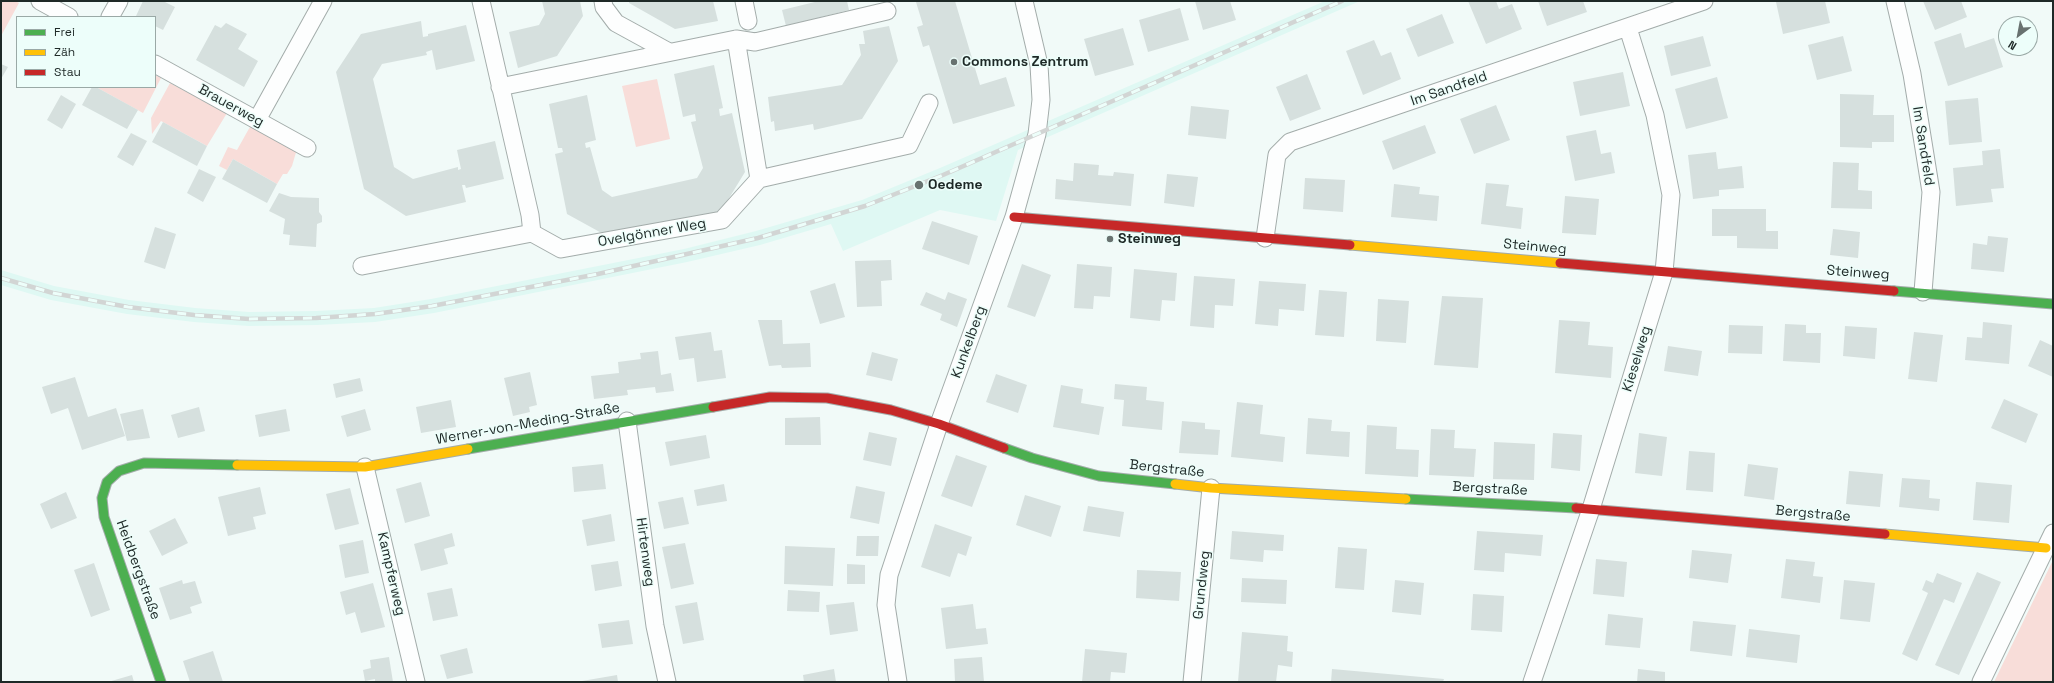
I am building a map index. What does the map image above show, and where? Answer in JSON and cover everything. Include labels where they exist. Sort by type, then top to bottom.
[{"type":"street","points":[[40,1],[67,16]]},
{"type":"street","points":[[111,16],[119,1]]},
{"type":"street","points":[[257,120],[323,1]]},
{"type":"street","points":[[362,266],[532,233],[530,215],[481,1]]},
{"type":"street","points":[[603,1],[604,7],[616,23],[669,52]]},
{"type":"street","points":[[744,1],[748,21]]},
{"type":"street","name":"Kunkelberg","points":[[898,682],[886,605],[889,575],[939,424],[1014,217],[1037,134],[1041,100],[1039,65],[1024,1]]},
{"type":"street","name":"Im Sandfeld","points":[[1265,238],[1277,155],[1290,142],[1704,1]]},
{"type":"street","name":"Im Sandfeld","points":[[1895,1],[1912,74],[1931,192],[1923,292]]},
{"type":"street","points":[[500,87],[736,39],[754,42],[886,11]]},
{"type":"street","name":"Kieselweg","points":[[1532,682],[1591,509],[1664,272],[1670,195],[1655,115],[1628,28]]},
{"type":"street","points":[[736,39],[759,179],[909,145],[929,104]]},
{"type":"street","name":"Brauerweg","points":[[156,65],[307,148]]},
{"type":"street","name":"Ovelgönner Weg","points":[[532,233],[561,249],[722,220],[759,179]]},
{"type":"street","name":"Steinweg","points":[[1014,217],[2053,304]]},
{"type":"street","name":"Werner-von-Meding-Straße","points":[[119,471],[144,464],[365,467],[770,397],[827,398],[891,410],[939,424]]},
{"type":"street","name":"Hirtenweg","points":[[627,421],[655,626],[666,682]]},
{"type":"street","name":"Bergstraße","points":[[939,424],[1032,458],[1099,476],[1211,488],[1591,509],[2050,541]]},
{"type":"street","name":"Kampferweg","points":[[365,467],[416,682]]},
{"type":"street","name":"Heidbergstraße","points":[[119,471],[107,482],[102,498],[104,518],[154,658],[161,682]]},
{"type":"street","name":"Grundweg","points":[[1192,682],[1211,488]]},
{"type":"street","points":[[1981,682],[2050,541]]},
{"type":"shaded area","points":[[1,1],[15,1],[19,3],[1,36]]},
{"type":"shaded area","points":[[1325,1],[1360,1],[1018,150],[996,221],[940,210],[843,251],[831,224],[760,245],[687,262],[434,313],[375,322],[249,326],[194,322],[127,314],[51,300],[1,285],[1,270],[54,286],[129,300],[195,308],[249,312],[374,308],[431,299],[684,249],[756,231],[862,200],[940,168]]},
{"type":"shaded area","points":[[156,76],[161,78],[156,88]]},
{"type":"shaded area","points":[[657,79],[670,139],[636,147],[622,86]]},
{"type":"shaded area","points":[[170,83],[227,113],[207,146],[161,121],[152,134],[151,118]]},
{"type":"shaded area","points":[[98,88],[156,88],[143,113]]},
{"type":"shaded area","points":[[251,125],[297,149],[292,166],[287,174],[283,174],[277,184],[233,159],[227,170],[219,166],[228,147],[237,150]]},
{"type":"shaded area","points":[[2053,560],[2053,682],[1994,682]]},
{"type":"building","points":[[143,1],[163,1],[175,7],[163,30],[156,26],[156,16],[136,16]]},
{"type":"building","points":[[542,1],[580,1],[583,16],[557,56],[518,68],[509,32],[539,25],[545,14]]},
{"type":"building","points":[[629,1],[713,1],[718,21],[675,29],[629,3]]},
{"type":"building","points":[[819,1],[847,1],[849,10],[786,26],[782,10]]},
{"type":"building","name":"Commons Zentrum","points":[[955,1],[980,85],[1006,77],[1015,106],[953,124],[929,45],[923,47],[917,27],[923,25],[916,2]]},
{"type":"building","points":[[1195,1],[1230,1],[1236,20],[1203,30]]},
{"type":"building","points":[[1468,1],[1496,1],[1499,9],[1512,4],[1522,29],[1486,44]]},
{"type":"building","points":[[1538,1],[1583,1],[1587,12],[1547,26]]},
{"type":"building","points":[[1825,1],[1830,23],[1783,34],[1776,2]]},
{"type":"building","points":[[1923,1],[1961,1],[1967,17],[1935,30]]},
{"type":"building","points":[[1180,8],[1189,40],[1148,52],[1139,20]]},
{"type":"building","points":[[1442,14],[1454,43],[1418,57],[1406,29]]},
{"type":"building","points":[[421,21],[423,37],[428,36],[428,34],[466,25],[475,61],[436,70],[432,50],[426,52],[427,55],[382,64],[373,79],[394,167],[413,179],[458,167],[458,170],[461,169],[457,150],[495,141],[504,179],[466,188],[465,185],[462,185],[466,202],[406,216],[364,189],[336,72],[361,34]]},
{"type":"building","points":[[226,23],[247,34],[238,49],[258,61],[244,87],[196,60],[215,25],[221,28]]},
{"type":"building","points":[[889,26],[898,61],[862,119],[814,130],[813,124],[775,131],[774,121],[771,122],[768,97],[842,85],[861,55],[859,44],[865,44],[863,31]]},
{"type":"building","points":[[1123,28],[1134,65],[1095,76],[1084,39]]},
{"type":"building","points":[[1961,33],[1965,48],[1994,38],[1998,56],[2000,56],[2003,67],[1948,86],[1934,42]]},
{"type":"building","points":[[1703,36],[1711,66],[1671,76],[1664,46]]},
{"type":"building","points":[[1843,36],[1852,71],[1817,80],[1808,45]]},
{"type":"building","points":[[1374,40],[1381,56],[1391,52],[1401,79],[1363,95],[1346,51]]},
{"type":"building","points":[[1,64],[8,67],[1,79]]},
{"type":"building","points":[[714,65],[723,108],[719,109],[720,116],[732,113],[745,172],[720,213],[607,236],[567,214],[555,154],[563,152],[562,148],[558,148],[549,104],[587,95],[596,140],[585,143],[586,148],[590,147],[602,190],[612,197],[697,178],[703,168],[691,122],[696,121],[695,114],[683,117],[674,74]]},
{"type":"building","points":[[1623,72],[1630,106],[1580,116],[1573,82]]},
{"type":"building","points":[[1307,74],[1321,109],[1290,121],[1276,87]]},
{"type":"building","points":[[1717,77],[1728,118],[1686,129],[1675,89]]},
{"type":"building","points":[[91,88],[98,88],[138,110],[127,129],[82,105]]},
{"type":"building","points":[[1840,94],[1874,95],[1873,115],[1894,115],[1894,142],[1872,142],[1872,148],[1840,147]]},
{"type":"building","points":[[61,95],[76,104],[62,129],[47,120]]},
{"type":"building","points":[[1978,98],[1982,142],[1949,145],[1945,101]]},
{"type":"building","points":[[1496,105],[1510,140],[1474,154],[1460,119]]},
{"type":"building","points":[[1191,106],[1229,110],[1226,139],[1188,135]]},
{"type":"building","points":[[163,122],[207,146],[197,166],[152,142]]},
{"type":"building","points":[[1425,125],[1436,153],[1393,170],[1382,141]]},
{"type":"building","points":[[1596,130],[1601,154],[1611,152],[1615,173],[1575,181],[1566,136]]},
{"type":"building","points":[[131,133],[147,141],[133,166],[117,157]]},
{"type":"building","points":[[2000,149],[2004,188],[1991,189],[1993,202],[1956,206],[1953,168],[1983,165],[1982,151]]},
{"type":"building","points":[[1716,152],[1718,169],[1742,166],[1744,188],[1719,190],[1719,196],[1693,199],[1688,155]]},
{"type":"building","points":[[233,159],[277,184],[267,203],[222,179]]},
{"type":"building","points":[[1833,162],[1859,163],[1858,190],[1872,191],[1872,209],[1831,208]]},
{"type":"building","points":[[1074,163],[1099,165],[1098,175],[1113,176],[1114,172],[1134,174],[1131,206],[1055,199],[1056,179],[1073,181]]},
{"type":"building","points":[[199,169],[216,177],[203,202],[187,193]]},
{"type":"building","points":[[1167,174],[1198,177],[1194,207],[1164,203]]},
{"type":"building","points":[[1305,178],[1345,180],[1343,212],[1303,209]]},
{"type":"building","points":[[1486,183],[1509,185],[1506,206],[1523,208],[1521,229],[1481,224]]},
{"type":"building","points":[[1394,184],[1420,187],[1419,194],[1439,196],[1437,221],[1391,217]]},
{"type":"building","points":[[279,193],[291,197],[319,198],[319,212],[322,216],[322,222],[317,224],[316,247],[289,245],[290,235],[283,234],[285,219],[269,211]]},
{"type":"building","points":[[1565,196],[1599,199],[1596,235],[1562,233]]},
{"type":"building","points":[[1712,209],[1766,209],[1766,231],[1778,231],[1778,249],[1737,248],[1737,236],[1712,236]]},
{"type":"building","points":[[932,221],[978,236],[969,265],[922,249]]},
{"type":"building","points":[[155,227],[176,234],[165,269],[144,262]]},
{"type":"building","points":[[1833,229],[1860,232],[1858,258],[1830,255]]},
{"type":"building","points":[[1988,236],[2008,238],[2004,272],[1971,269],[1973,243],[1987,245]]},
{"type":"building","points":[[891,260],[892,280],[881,281],[882,306],[857,307],[855,261]]},
{"type":"building","points":[[1022,264],[1051,275],[1035,317],[1007,307]]},
{"type":"building","points":[[1077,264],[1112,267],[1110,297],[1094,296],[1093,309],[1074,308]]},
{"type":"building","points":[[1134,269],[1177,273],[1175,301],[1162,300],[1160,321],[1130,318]]},
{"type":"building","points":[[1194,276],[1235,279],[1233,306],[1215,305],[1214,328],[1190,326]]},
{"type":"building","points":[[1259,281],[1306,284],[1304,311],[1279,309],[1278,326],[1255,324]]},
{"type":"building","points":[[835,283],[845,317],[820,324],[810,291]]},
{"type":"building","points":[[1319,290],[1347,292],[1344,337],[1315,335]]},
{"type":"building","points":[[926,292],[945,300],[948,292],[967,299],[957,327],[940,320],[942,314],[920,305]]},
{"type":"building","points":[[1442,296],[1483,298],[1478,368],[1434,365]]},
{"type":"building","points":[[1378,299],[1409,301],[1406,343],[1376,341]]},
{"type":"building","points":[[758,320],[782,320],[783,344],[810,343],[811,367],[782,368],[781,365],[769,366]]},
{"type":"building","points":[[1559,320],[1590,322],[1588,345],[1613,347],[1611,378],[1555,373]]},
{"type":"building","points":[[1983,322],[2012,325],[2009,364],[1965,360],[1967,337],[1982,338]]},
{"type":"building","points":[[1785,324],[1806,325],[1806,333],[1821,333],[1820,363],[1783,361]]},
{"type":"building","points":[[1729,325],[1763,326],[1762,354],[1728,353]]},
{"type":"building","points":[[1845,326],[1877,328],[1875,359],[1843,356]]},
{"type":"building","points":[[711,332],[714,351],[722,350],[726,378],[697,382],[694,358],[679,360],[675,337]]},
{"type":"building","points":[[1914,332],[1943,335],[1937,382],[1908,379]]},
{"type":"building","points":[[2040,340],[2053,346],[2053,377],[2028,366]]},
{"type":"building","points":[[1668,346],[1702,351],[1698,376],[1664,371]]},
{"type":"building","points":[[658,351],[661,375],[671,373],[674,391],[656,393],[655,387],[627,390],[628,395],[594,399],[591,376],[619,373],[618,362],[641,359],[640,353]]},
{"type":"building","points":[[872,352],[898,359],[892,381],[866,375]]},
{"type":"building","points":[[530,372],[537,405],[529,407],[530,412],[513,416],[504,378]]},
{"type":"building","points":[[996,374],[1027,385],[1018,413],[986,402]]},
{"type":"building","points":[[75,377],[88,417],[116,408],[125,436],[82,450],[68,408],[51,414],[42,387]]},
{"type":"building","points":[[360,378],[363,391],[336,398],[333,384]]},
{"type":"building","points":[[1115,384],[1147,387],[1146,400],[1164,402],[1162,430],[1122,426],[1124,400],[1114,399]]},
{"type":"building","points":[[1061,385],[1083,389],[1081,403],[1104,407],[1099,435],[1053,427]]},
{"type":"building","points":[[2004,399],[2038,414],[2026,443],[1991,428]]},
{"type":"building","points":[[451,400],[456,427],[421,433],[416,407]]},
{"type":"building","points":[[1237,402],[1263,405],[1260,434],[1285,437],[1283,462],[1231,457]]},
{"type":"building","points":[[199,407],[205,431],[178,438],[171,415]]},
{"type":"building","points":[[143,409],[150,438],[127,441],[120,414]]},
{"type":"building","points":[[286,409],[290,431],[259,437],[255,415]]},
{"type":"building","points":[[365,409],[371,430],[347,437],[341,416]]},
{"type":"building","points":[[820,417],[821,445],[785,445],[785,418]]},
{"type":"building","points":[[1308,418],[1332,420],[1331,431],[1350,432],[1349,457],[1306,454]]},
{"type":"building","points":[[1182,421],[1205,423],[1205,429],[1220,430],[1218,455],[1179,453]]},
{"type":"building","points":[[1367,425],[1397,427],[1396,449],[1419,450],[1418,477],[1365,474]]},
{"type":"building","points":[[1431,429],[1455,430],[1454,448],[1476,449],[1474,477],[1429,475]]},
{"type":"building","points":[[869,432],[897,438],[891,466],[863,460]]},
{"type":"building","points":[[1553,433],[1582,435],[1580,471],[1551,468]]},
{"type":"building","points":[[1639,433],[1667,437],[1662,476],[1635,473]]},
{"type":"building","points":[[706,435],[710,458],[670,466],[665,442]]},
{"type":"building","points":[[1494,442],[1535,444],[1534,480],[1493,479]]},
{"type":"building","points":[[1689,451],[1715,453],[1713,492],[1686,490]]},
{"type":"building","points":[[956,455],[987,466],[972,507],[941,496]]},
{"type":"building","points":[[603,464],[606,489],[574,492],[572,467]]},
{"type":"building","points":[[1748,464],[1778,468],[1774,500],[1744,496]]},
{"type":"building","points":[[1849,471],[1883,474],[1880,507],[1846,504]]},
{"type":"building","points":[[1902,478],[1930,480],[1929,498],[1940,499],[1939,511],[1899,507]]},
{"type":"building","points":[[421,482],[430,516],[405,523],[396,489]]},
{"type":"building","points":[[1976,482],[2012,485],[2009,523],[1973,520]]},
{"type":"building","points":[[724,484],[727,501],[697,506],[694,490]]},
{"type":"building","points":[[856,486],[885,492],[879,524],[850,518]]},
{"type":"building","points":[[260,487],[266,514],[253,517],[256,529],[228,536],[218,497]]},
{"type":"building","points":[[350,488],[359,524],[335,530],[326,494]]},
{"type":"building","points":[[66,492],[77,518],[51,529],[40,504]]},
{"type":"building","points":[[1025,495],[1061,506],[1051,537],[1016,525]]},
{"type":"building","points":[[683,497],[689,524],[664,529],[658,502]]},
{"type":"building","points":[[1088,506],[1124,512],[1120,537],[1083,531]]},
{"type":"building","points":[[611,514],[615,541],[587,546],[582,520]]},
{"type":"building","points":[[175,518],[188,543],[162,556],[149,531]]},
{"type":"building","points":[[935,524],[972,537],[966,556],[958,553],[950,577],[921,567]]},
{"type":"building","points":[[1232,531],[1284,535],[1283,551],[1264,550],[1263,562],[1230,559]]},
{"type":"building","points":[[1477,531],[1543,535],[1541,556],[1505,553],[1504,572],[1474,570]]},
{"type":"building","points":[[452,533],[455,546],[444,549],[448,564],[421,571],[414,544]]},
{"type":"building","points":[[857,536],[879,536],[878,556],[856,556]]},
{"type":"building","points":[[363,540],[369,573],[345,578],[339,545]]},
{"type":"building","points":[[685,543],[694,584],[671,589],[662,547]]},
{"type":"building","points":[[785,546],[835,548],[833,586],[784,584]]},
{"type":"building","points":[[1338,547],[1367,549],[1364,590],[1335,588]]},
{"type":"building","points":[[1692,550],[1732,554],[1728,583],[1689,578]]},
{"type":"building","points":[[1596,559],[1627,562],[1624,597],[1593,594]]},
{"type":"building","points":[[1786,559],[1815,562],[1813,576],[1823,577],[1820,603],[1781,598]]},
{"type":"building","points":[[618,561],[622,586],[595,591],[591,565]]},
{"type":"building","points":[[94,563],[110,610],[91,617],[74,570]]},
{"type":"building","points":[[847,564],[865,565],[865,584],[847,584]]},
{"type":"building","points":[[1137,570],[1181,572],[1179,601],[1136,598]]},
{"type":"building","points":[[1977,572],[2001,582],[1959,675],[1935,665]]},
{"type":"building","points":[[1937,573],[1962,583],[1954,603],[1944,599],[1917,661],[1902,654],[1928,593],[1922,590],[1926,580],[1933,583]]},
{"type":"building","points":[[1242,578],[1287,580],[1286,604],[1241,602]]},
{"type":"building","points":[[182,580],[183,584],[195,581],[202,603],[190,607],[192,613],[170,620],[159,588]]},
{"type":"building","points":[[1395,580],[1424,583],[1421,615],[1392,612]]},
{"type":"building","points":[[1844,580],[1875,583],[1870,622],[1840,619]]},
{"type":"building","points":[[373,583],[385,627],[361,633],[355,612],[346,615],[340,592]]},
{"type":"building","points":[[452,588],[458,616],[433,621],[427,593]]},
{"type":"building","points":[[788,590],[820,592],[819,612],[787,611]]},
{"type":"building","points":[[1473,594],[1504,596],[1502,632],[1471,630]]},
{"type":"building","points":[[697,602],[704,640],[683,644],[675,606]]},
{"type":"building","points":[[854,602],[858,631],[830,635],[826,605]]},
{"type":"building","points":[[973,604],[976,629],[986,628],[988,644],[946,649],[941,608]]},
{"type":"building","points":[[1608,614],[1643,618],[1640,648],[1605,645]]},
{"type":"building","points":[[629,620],[633,644],[602,648],[598,624]]},
{"type":"building","points":[[1693,621],[1736,625],[1732,656],[1690,651]]},
{"type":"building","points":[[1749,629],[1800,635],[1797,663],[1746,657]]},
{"type":"building","points":[[1242,632],[1288,636],[1287,651],[1293,652],[1292,667],[1278,665],[1276,682],[1238,682]]},
{"type":"building","points":[[467,648],[473,673],[447,679],[440,655]]},
{"type":"building","points":[[1085,649],[1127,653],[1125,673],[1111,672],[1110,682],[1082,682]]},
{"type":"building","points":[[213,651],[223,682],[190,682],[183,661]]},
{"type":"building","points":[[389,657],[393,682],[375,682],[375,679],[365,681],[363,670],[371,668],[370,660]]},
{"type":"building","points":[[982,657],[984,682],[955,682],[954,659]]},
{"type":"building","points":[[834,669],[836,682],[804,682],[803,675]]},
{"type":"building","points":[[1332,669],[1444,679],[1443,682],[1331,682]]},
{"type":"building","points":[[1638,669],[1665,672],[1665,682],[1637,682]]},
{"type":"building","points":[[132,675],[134,682],[108,682]]},
{"type":"building","points":[[617,675],[618,682],[582,681]]},
{"type":"railway","points":[[1,278],[53,293],[128,307],[194,315],[249,319],[316,318],[375,314],[432,306],[598,274],[758,238],[865,206],[943,175],[1342,1]]},
{"type":"traffic: fast","points":[[1894,291],[2053,304]]},
{"type":"traffic: fast","points":[[468,449],[713,407]]},
{"type":"traffic: fast","points":[[1004,448],[1032,458],[1099,476],[1175,484]]},
{"type":"traffic: fast","points":[[161,682],[104,517],[102,498],[107,482],[119,471],[144,463],[237,465]]},
{"type":"traffic: fast","points":[[1406,499],[1576,508]]},
{"type":"traffic: slow","points":[[1350,245],[1560,263]]},
{"type":"traffic: slow","points":[[237,465],[365,467],[468,449]]},
{"type":"traffic: slow","points":[[1175,484],[1211,488],[1406,499]]},
{"type":"traffic: slow","points":[[1885,534],[2046,548]]},
{"type":"traffic: jam","points":[[1014,217],[1350,245]]},
{"type":"traffic: jam","points":[[1560,263],[1894,291]]},
{"type":"traffic: jam","points":[[713,407],[770,397],[827,398],[891,410],[939,424],[1004,448]]},
{"type":"traffic: jam","points":[[1576,508],[1885,534]]},
{"type":"place","name":"Commons Zentrum","points":[[954,62]]},
{"type":"place","name":"Oedeme","points":[[919,185]]},
{"type":"place","name":"Steinweg","points":[[1110,239]]}]
